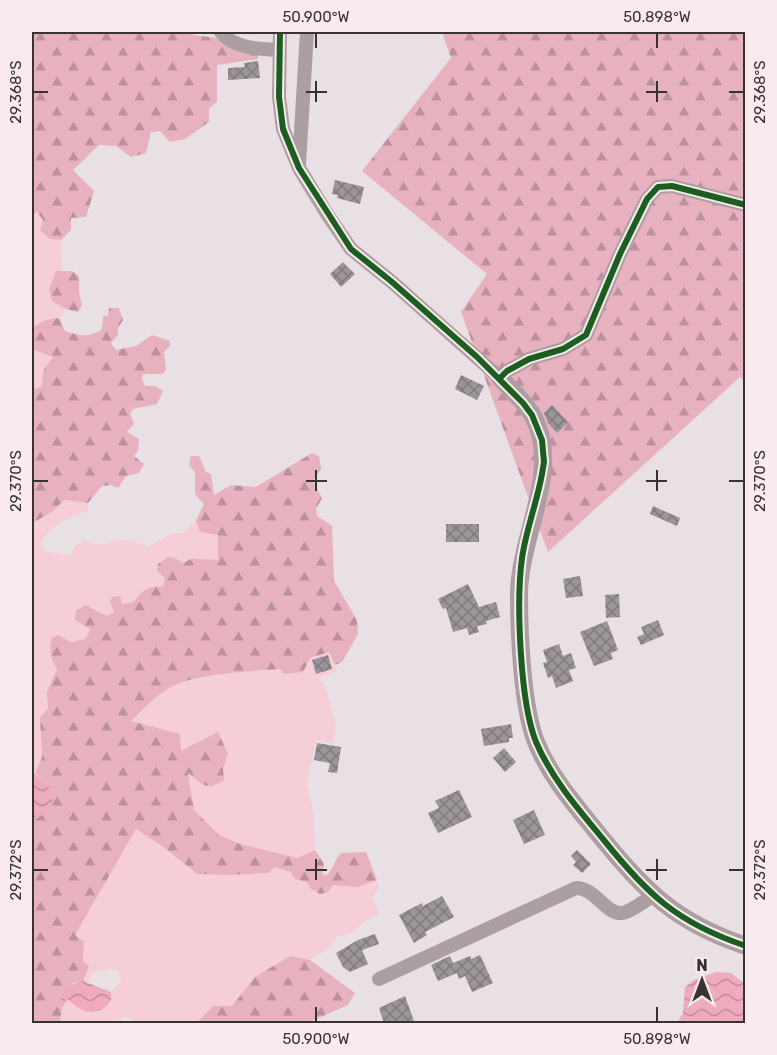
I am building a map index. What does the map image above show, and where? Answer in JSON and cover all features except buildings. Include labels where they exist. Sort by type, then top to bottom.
[{"type":"street","points":[[221,32],[233,42],[248,47],[280,50]]},
{"type":"street","points":[[280,32],[279,97],[283,129],[299,168],[351,249],[392,282],[500,378],[532,415],[542,440],[544,449],[542,474],[522,556],[519,593],[525,685],[536,741],[556,780],[568,796],[625,867],[653,896],[691,922],[746,946]]},
{"type":"street","points":[[299,168],[307,32]]},
{"type":"street","points":[[500,378],[507,371],[529,359],[562,349],[586,335],[620,254],[647,199],[658,188],[672,186],[746,205]]},
{"type":"street","points":[[379,979],[576,888],[584,888],[618,913],[625,913],[653,896]]},
{"type":"shaded area","points":[[36,211],[43,220],[50,239],[61,240],[62,270],[56,271],[52,301],[66,309],[59,318],[46,320],[32,327],[32,216]]},
{"type":"shaded area","points":[[32,349],[53,357],[41,379],[41,387],[32,390]]},
{"type":"shaded area","points":[[64,500],[88,503],[88,511],[54,527],[41,545],[45,551],[71,556],[75,546],[85,540],[99,545],[126,540],[148,547],[172,533],[185,533],[196,521],[200,532],[218,535],[220,553],[218,561],[193,558],[183,563],[175,558],[163,587],[139,593],[134,602],[122,604],[107,616],[91,606],[90,629],[86,639],[71,642],[58,635],[57,669],[47,692],[48,709],[40,717],[42,757],[35,773],[32,773],[32,523],[52,512]]},
{"type":"shaded area","points":[[329,652],[337,671],[318,678],[324,683],[336,724],[333,743],[316,740],[307,783],[314,817],[315,850],[298,858],[240,844],[219,835],[194,810],[188,772],[218,733],[181,752],[130,721],[167,688],[233,672],[280,669]]},
{"type":"shaded area","points":[[136,829],[197,874],[269,873],[274,866],[291,872],[294,879],[358,887],[377,880],[379,886],[373,899],[380,913],[362,923],[355,932],[337,936],[329,948],[310,960],[290,956],[255,977],[232,1006],[213,1006],[196,1023],[139,1023],[125,1016],[113,1023],[60,1024],[62,1008],[67,999],[113,998],[111,992],[121,982],[119,971],[111,969],[93,972],[88,983],[83,981],[89,966],[83,961],[84,942],[75,935]]},
{"type":"green space","points":[[32,32],[193,32],[193,35],[218,38],[258,53],[258,59],[217,65],[217,102],[209,108],[209,122],[185,139],[170,142],[160,131],[151,132],[146,153],[131,157],[116,146],[99,145],[73,170],[94,191],[86,217],[71,218],[71,230],[61,240],[50,239],[40,230],[43,220],[37,212],[32,216]]},
{"type":"green space","points":[[442,32],[745,32],[745,382],[740,377],[548,552],[461,312],[487,274],[362,171],[451,58]]},
{"type":"green space","points":[[56,271],[72,271],[79,276],[82,305],[78,312],[66,309],[52,301],[49,290]]},
{"type":"green space","points":[[109,308],[119,308],[123,320],[118,328],[118,335],[111,343],[116,350],[136,346],[152,335],[170,341],[170,346],[164,352],[166,369],[163,374],[143,374],[142,379],[145,386],[155,386],[163,391],[157,404],[133,409],[130,414],[134,424],[127,432],[139,439],[138,451],[134,456],[144,464],[139,473],[126,476],[118,488],[111,485],[102,486],[88,503],[64,500],[52,512],[32,523],[32,390],[41,387],[44,369],[53,357],[32,349],[32,327],[46,320],[59,318],[65,331],[89,335],[102,329],[103,316],[108,316]]},
{"type":"green space","points":[[312,453],[319,456],[321,468],[313,481],[322,498],[316,509],[317,516],[332,526],[334,581],[357,620],[358,634],[342,662],[335,665],[329,652],[310,658],[303,672],[284,674],[280,669],[221,674],[189,680],[161,693],[131,721],[180,734],[181,751],[218,732],[228,754],[223,768],[224,780],[208,786],[188,773],[194,810],[219,835],[240,844],[298,858],[315,850],[324,864],[322,874],[327,875],[341,853],[366,852],[377,880],[358,887],[333,885],[328,892],[320,894],[311,889],[307,882],[294,879],[291,872],[274,867],[269,873],[197,874],[136,829],[75,935],[84,942],[83,961],[89,966],[83,981],[73,983],[59,1004],[62,1008],[60,1023],[32,1023],[32,818],[38,818],[45,781],[35,773],[42,757],[40,717],[48,709],[47,692],[57,669],[51,654],[52,638],[58,635],[71,642],[86,639],[90,629],[75,620],[76,611],[86,605],[107,616],[114,612],[110,602],[112,597],[120,596],[122,604],[134,602],[146,590],[163,587],[165,578],[157,571],[158,564],[168,557],[183,563],[193,558],[218,560],[218,535],[200,532],[196,521],[204,504],[195,494],[195,473],[189,465],[191,456],[199,456],[206,472],[211,474],[214,495],[231,485],[256,487]]},
{"type":"green space","points":[[290,956],[310,960],[355,993],[348,1005],[307,1023],[196,1023],[213,1006],[232,1006],[255,977]]},
{"type":"water","points":[[32,773],[46,783],[52,797],[52,805],[42,816],[32,818]]},
{"type":"water","points":[[716,972],[731,973],[745,984],[745,1023],[677,1023],[683,1013],[685,987],[694,980]]},
{"type":"water","points":[[83,981],[111,992],[107,1005],[94,1012],[89,1012],[82,1010],[67,999],[62,1008],[59,1004],[65,991],[70,986]]},
{"type":"cycle path","points":[[280,32],[279,97],[283,129],[299,168],[351,249],[477,357],[523,403],[532,415],[542,440],[544,462],[522,558],[519,600],[526,703],[542,756],[575,805],[649,891],[682,917],[746,946]]},
{"type":"cycle path","points":[[500,378],[507,371],[529,359],[563,349],[586,335],[620,254],[647,199],[658,187],[672,186],[746,205]]}]
